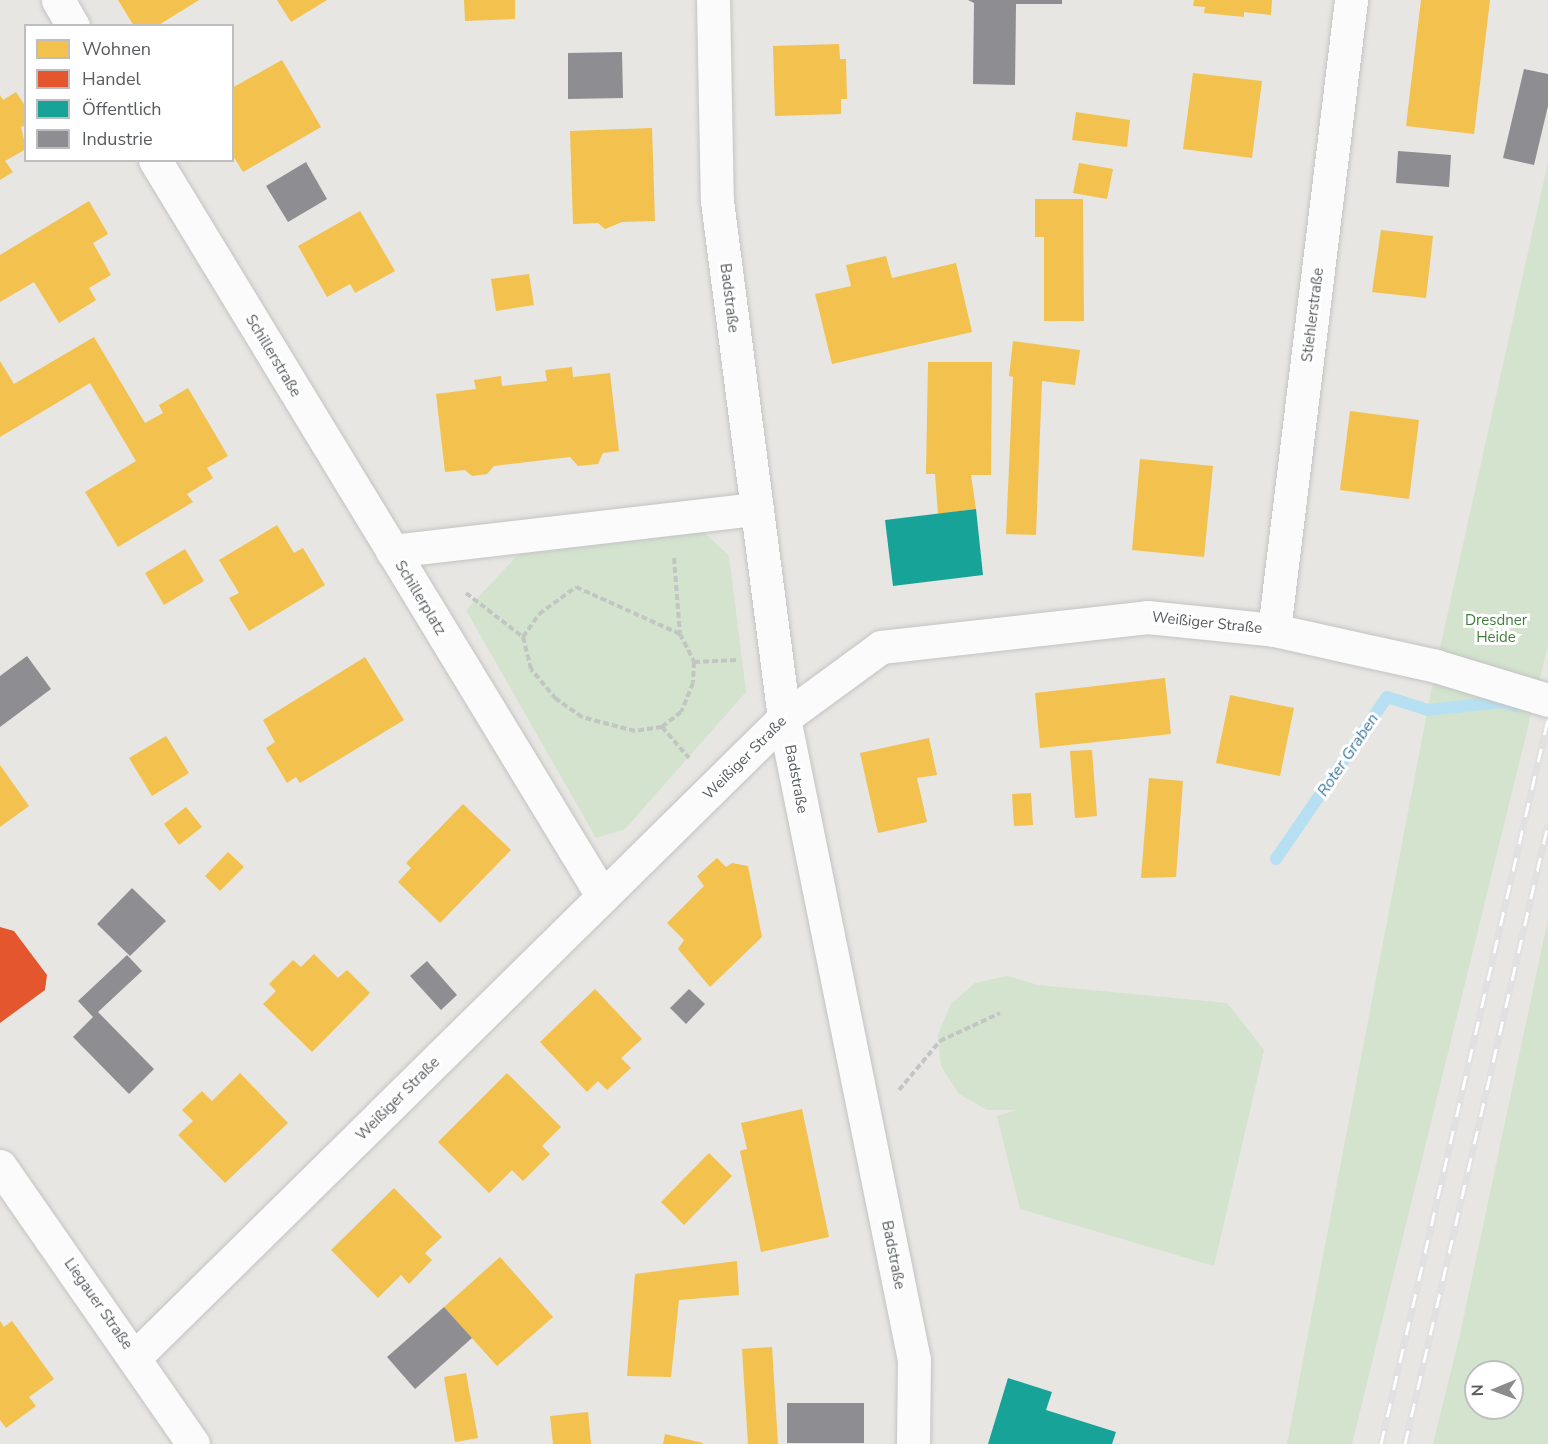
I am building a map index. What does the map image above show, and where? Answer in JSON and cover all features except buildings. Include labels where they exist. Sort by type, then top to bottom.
[{"type":"street","points":[[58,0],[72,24]]},
{"type":"street","name":"Badstraße","points":[[713,0],[717,201],[784,718],[914,1360],[913,1444]]},
{"type":"street","name":"Stiehlerstraße","points":[[1274,630],[1351,0]]},
{"type":"street","name":"Schillerstraße","points":[[156,162],[392,551]]},
{"type":"street","name":"Schillerplatz","points":[[603,897],[392,551],[671,521],[757,509]]},
{"type":"street","name":"Weißiger Straße","points":[[135,1357],[784,718],[881,647],[1147,617],[1274,630],[1436,666],[1548,700]]},
{"type":"street","name":"Liegauer Straße","points":[[0,1166],[135,1357],[193,1444]]},
{"type":"path","points":[[671,521],[680,634],[694,662],[693,683],[681,712],[662,727],[635,731],[582,717],[556,699],[531,669],[523,637],[539,614],[576,587],[680,634]]},
{"type":"path","points":[[662,727],[688,756]]},
{"type":"path","points":[[862,1104],[899,1091],[940,1041],[1000,1013]]},
{"type":"green space","name":"Dresdner Heide","points":[[1548,162],[1548,645],[1352,1444],[1287,1444],[1436,666]]},
{"type":"green space","points":[[704,532],[729,556],[746,692],[625,829],[596,838],[466,610],[518,555]]},
{"type":"green space","points":[[1548,919],[1548,1444],[1433,1444],[1461,1330]]},
{"type":"green space","points":[[1007,976],[1038,985],[1227,1003],[1264,1050],[1214,1266],[1020,1209],[997,1116],[1016,1110],[987,1110],[959,1094],[941,1066],[938,1034],[951,1004],[975,983]]},
{"type":"waterway","name":"Roter Graben","points":[[1276,859],[1387,697],[1428,710],[1502,702],[1515,706]]},
{"type":"railway","points":[[1381,1444],[1548,719]]},
{"type":"railway","points":[[1405,1444],[1548,824]]}]
